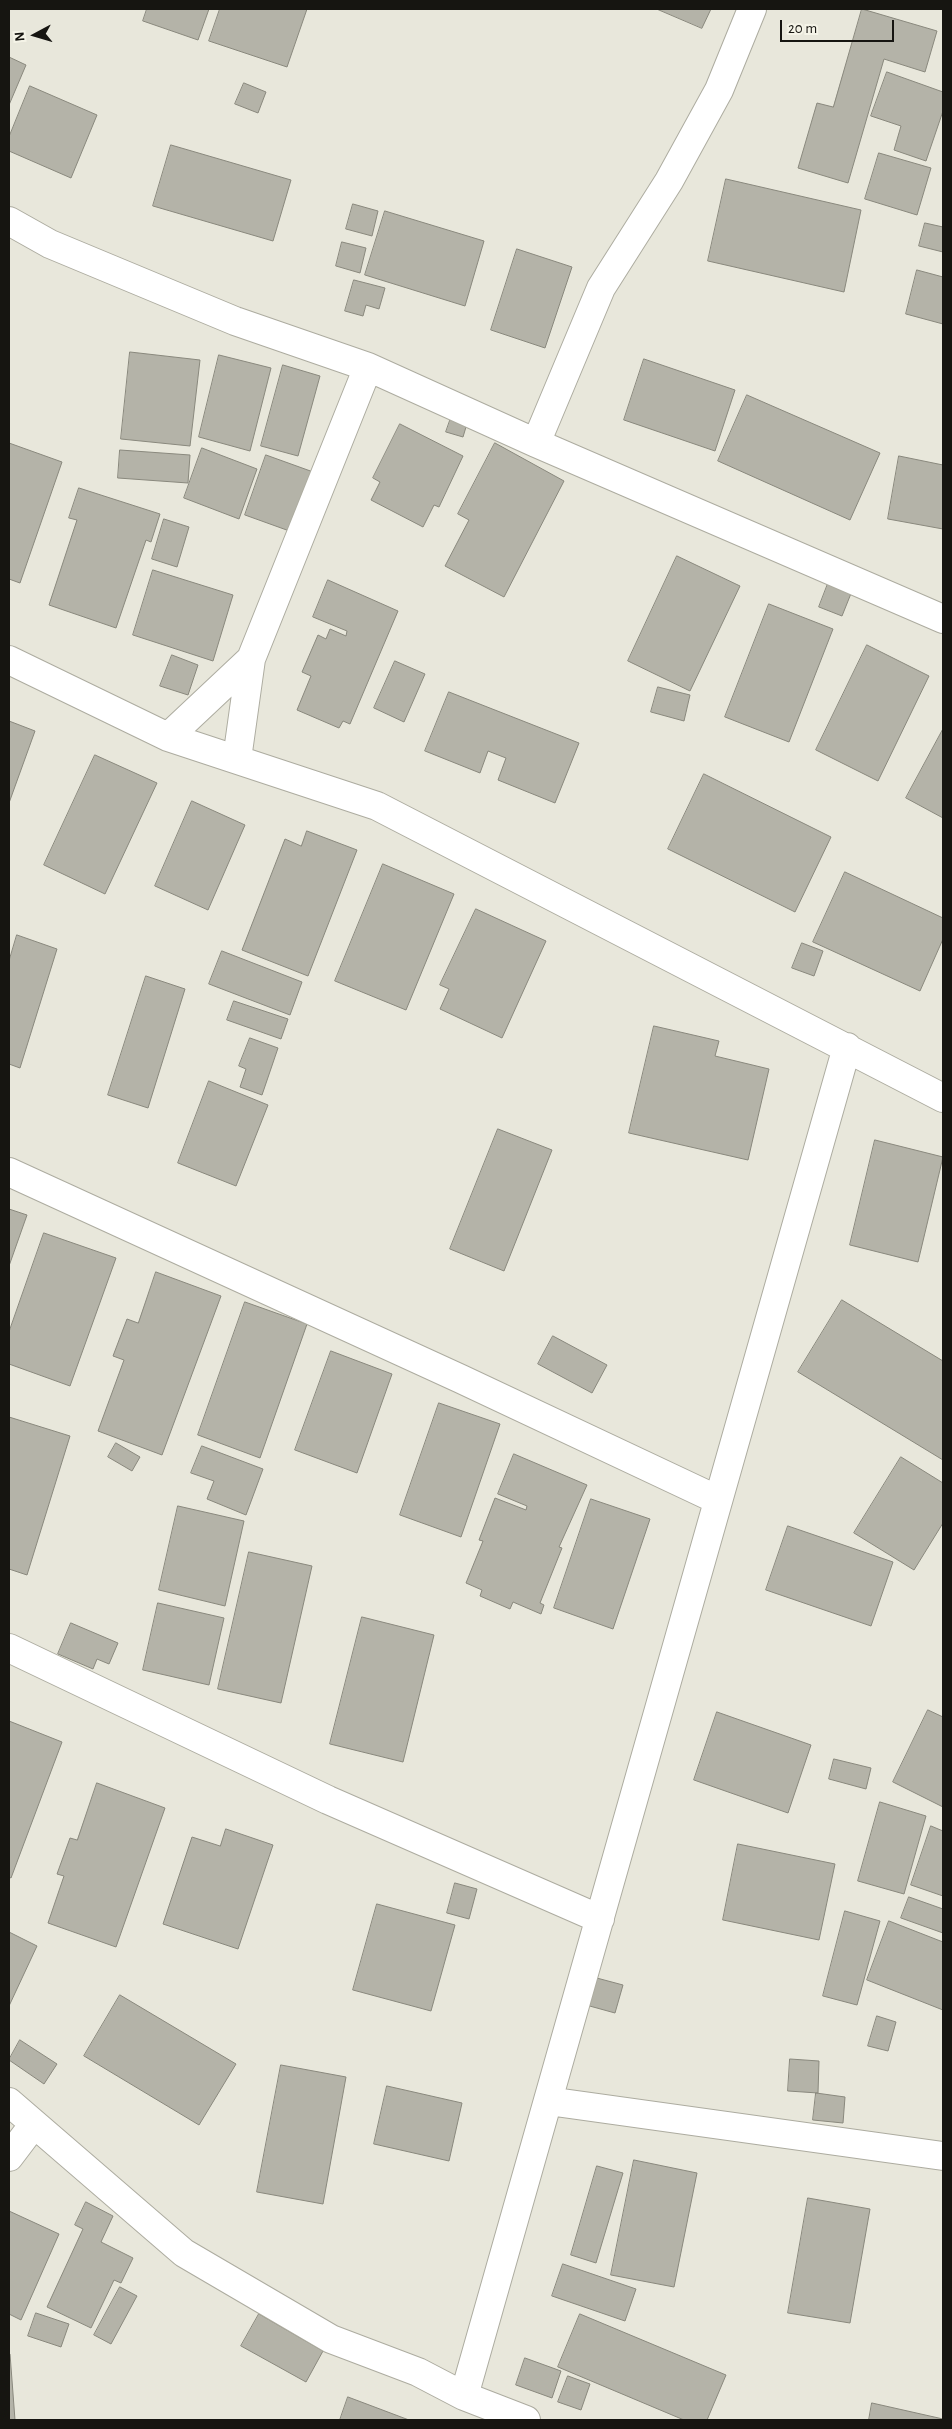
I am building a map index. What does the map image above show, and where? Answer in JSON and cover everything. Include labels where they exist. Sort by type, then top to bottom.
[{"type":"street","points":[[536,443],[601,288],[669,181],[714,98],[752,9]]},
{"type":"street","points":[[9,222],[50,244],[236,321],[368,367],[536,443],[942,616]]},
{"type":"street","points":[[237,759],[252,659],[368,367]]},
{"type":"street","points":[[168,737],[252,659]]},
{"type":"street","points":[[9,660],[168,737],[377,806],[943,1098]]},
{"type":"street","points":[[464,2396],[847,1047]]},
{"type":"street","points":[[9,1172],[462,1379],[718,1500]]},
{"type":"street","points":[[9,1648],[328,1800],[600,1918]]},
{"type":"street","points":[[548,2101],[943,2156]]},
{"type":"street","points":[[9,2102],[184,2253],[331,2339],[418,2372],[464,2396],[526,2420]]},
{"type":"street","points":[[9,2157],[34,2124]]},
{"type":"building","points":[[147,9],[209,9],[198,40],[143,21]]},
{"type":"building","points":[[220,9],[307,9],[287,67],[209,41]]},
{"type":"building","points":[[657,9],[711,9],[702,28]]},
{"type":"building","points":[[862,9],[937,31],[925,72],[884,59],[848,183],[798,168],[817,103],[833,107]]},
{"type":"building","points":[[9,57],[26,65],[9,105]]},
{"type":"building","points":[[887,72],[943,92],[943,111],[926,161],[894,150],[901,126],[871,116]]},
{"type":"building","points":[[244,83],[266,92],[258,113],[235,104]]},
{"type":"building","points":[[30,86],[97,115],[71,178],[9,151],[9,137]]},
{"type":"building","points":[[171,145],[291,180],[273,241],[153,206]]},
{"type":"building","points":[[879,153],[931,168],[917,215],[865,199]]},
{"type":"building","points":[[726,179],[861,210],[844,292],[708,261]]},
{"type":"building","points":[[353,204],[378,211],[372,236],[346,229]]},
{"type":"building","points":[[385,211],[484,241],[465,306],[365,275]]},
{"type":"building","points":[[925,223],[943,227],[943,252],[919,246]]},
{"type":"building","points":[[342,242],[366,248],[360,273],[336,266]]},
{"type":"building","points":[[517,249],[572,267],[545,348],[491,330]]},
{"type":"building","points":[[917,270],[943,277],[943,324],[906,314]]},
{"type":"building","points":[[354,280],[385,288],[379,309],[366,305],[363,316],[345,311]]},
{"type":"building","points":[[130,352],[200,360],[190,446],[121,439]]},
{"type":"building","points":[[219,355],[271,368],[250,451],[199,437]]},
{"type":"building","points":[[644,359],[735,390],[715,451],[624,420]]},
{"type":"building","points":[[283,365],[320,376],[298,456],[261,446]]},
{"type":"building","points":[[747,395],[880,453],[850,520],[718,461]]},
{"type":"building","points":[[453,412],[469,417],[463,437],[446,432]]},
{"type":"building","points":[[400,424],[463,456],[439,507],[434,505],[423,527],[371,500],[380,482],[373,478]]},
{"type":"building","points":[[9,443],[62,462],[20,583],[9,579]]},
{"type":"building","points":[[495,443],[564,481],[504,597],[445,566],[469,520],[458,514]]},
{"type":"building","points":[[202,448],[257,469],[239,519],[184,498]]},
{"type":"building","points":[[120,450],[190,455],[188,483],[118,478]]},
{"type":"building","points":[[266,455],[316,473],[295,533],[245,515]]},
{"type":"building","points":[[899,456],[943,465],[943,529],[888,519]]},
{"type":"building","points":[[79,488],[160,514],[151,542],[146,540],[116,628],[49,605],[77,520],[69,518]]},
{"type":"building","points":[[164,519],[189,527],[177,567],[152,559]]},
{"type":"building","points":[[677,556],[740,586],[690,691],[628,661]]},
{"type":"building","points":[[153,570],[233,595],[213,661],[133,635]]},
{"type":"building","points":[[328,580],[398,611],[350,724],[343,721],[339,728],[297,710],[311,676],[302,672],[318,635],[326,639],[330,629],[346,636],[347,631],[313,617]]},
{"type":"building","points":[[829,581],[852,591],[842,616],[819,607]]},
{"type":"building","points":[[769,604],[833,629],[789,742],[725,717]]},
{"type":"building","points":[[867,645],[929,676],[878,781],[816,750]]},
{"type":"building","points":[[172,655],[198,665],[188,695],[160,686]]},
{"type":"building","points":[[395,661],[425,674],[404,722],[374,708]]},
{"type":"building","points":[[658,687],[690,695],[684,721],[651,712]]},
{"type":"building","points":[[449,692],[579,743],[555,803],[498,780],[506,758],[488,751],[480,773],[425,751]]},
{"type":"building","points":[[9,721],[35,731],[9,803]]},
{"type":"building","points":[[943,729],[943,818],[906,798]]},
{"type":"building","points":[[95,755],[157,783],[105,894],[44,865]]},
{"type":"building","points":[[704,774],[831,837],[795,912],[668,849]]},
{"type":"building","points":[[192,801],[245,825],[208,910],[155,886]]},
{"type":"building","points":[[307,831],[357,850],[308,976],[242,950],[285,839],[301,846]]},
{"type":"building","points":[[383,864],[454,894],[406,1010],[335,981]]},
{"type":"building","points":[[845,872],[943,918],[943,939],[920,991],[813,942]]},
{"type":"building","points":[[476,909],[546,941],[502,1038],[440,1009],[449,989],[440,985]]},
{"type":"building","points":[[17,935],[57,949],[20,1068],[9,1064],[9,961]]},
{"type":"building","points":[[802,943],[823,951],[814,976],[792,968]]},
{"type":"building","points":[[222,951],[302,982],[290,1015],[209,984]]},
{"type":"building","points":[[146,976],[185,989],[148,1108],[108,1095]]},
{"type":"building","points":[[234,1001],[288,1019],[281,1039],[227,1020]]},
{"type":"building","points":[[654,1026],[719,1041],[715,1056],[769,1069],[748,1160],[629,1133]]},
{"type":"building","points":[[250,1038],[278,1048],[262,1095],[240,1087],[246,1069],[239,1066]]},
{"type":"building","points":[[209,1081],[268,1105],[236,1186],[178,1163]]},
{"type":"building","points":[[498,1129],[552,1150],[504,1271],[450,1249]]},
{"type":"building","points":[[875,1140],[943,1157],[918,1262],[850,1245]]},
{"type":"building","points":[[9,1209],[27,1215],[9,1266]]},
{"type":"building","points":[[44,1233],[116,1258],[70,1386],[9,1364],[9,1332]]},
{"type":"building","points":[[156,1272],[221,1296],[162,1455],[98,1431],[124,1360],[113,1356],[127,1319],[138,1323]]},
{"type":"building","points":[[842,1300],[943,1361],[943,1460],[798,1372]]},
{"type":"building","points":[[245,1302],[307,1324],[260,1458],[198,1435]]},
{"type":"building","points":[[553,1336],[607,1365],[592,1393],[538,1364]]},
{"type":"building","points":[[331,1351],[392,1374],[357,1473],[295,1450]]},
{"type":"building","points":[[439,1403],[500,1424],[461,1537],[400,1515]]},
{"type":"building","points":[[9,1417],[70,1436],[27,1575],[9,1569]]},
{"type":"building","points":[[116,1443],[140,1457],[132,1471],[108,1457]]},
{"type":"building","points":[[202,1446],[263,1469],[246,1515],[207,1499],[214,1481],[191,1473]]},
{"type":"building","points":[[514,1454],[587,1485],[559,1547],[562,1548],[540,1603],[544,1605],[541,1614],[513,1602],[510,1609],[480,1596],[482,1590],[466,1583],[483,1541],[479,1540],[495,1498],[526,1510],[527,1506],[498,1494]]},
{"type":"building","points":[[901,1457],[943,1483],[943,1523],[914,1570],[854,1533]]},
{"type":"building","points":[[591,1499],[650,1519],[613,1629],[554,1608]]},
{"type":"building","points":[[178,1506],[244,1521],[225,1606],[159,1590]]},
{"type":"building","points":[[788,1526],[893,1562],[871,1626],[766,1590]]},
{"type":"building","points":[[249,1552],[312,1566],[281,1703],[218,1689]]},
{"type":"building","points":[[158,1603],[224,1618],[209,1685],[143,1670]]},
{"type":"building","points":[[362,1617],[434,1635],[403,1762],[330,1744]]},
{"type":"building","points":[[71,1623],[118,1643],[109,1664],[97,1659],[93,1669],[58,1654]]},
{"type":"building","points":[[928,1710],[943,1717],[943,1807],[893,1782]]},
{"type":"building","points":[[717,1712],[811,1745],[788,1813],[694,1780]]},
{"type":"building","points":[[9,1721],[62,1742],[11,1878],[9,1877]]},
{"type":"building","points":[[834,1759],[871,1768],[866,1789],[829,1779]]},
{"type":"building","points":[[97,1783],[165,1808],[116,1947],[48,1923],[64,1876],[57,1874],[70,1838],[77,1840]]},
{"type":"building","points":[[880,1802],[926,1816],[904,1894],[858,1881]]},
{"type":"building","points":[[931,1826],[943,1831],[943,1896],[911,1885]]},
{"type":"building","points":[[226,1829],[273,1845],[238,1949],[163,1924],[192,1837],[220,1846]]},
{"type":"building","points":[[738,1844],[835,1864],[819,1940],[723,1920]]},
{"type":"building","points":[[455,1883],[477,1889],[469,1919],[447,1913]]},
{"type":"building","points":[[909,1897],[943,1909],[943,1933],[901,1918]]},
{"type":"building","points":[[377,1904],[455,1925],[431,2011],[353,1990]]},
{"type":"building","points":[[845,1911],[880,1921],[857,2005],[823,1996]]},
{"type":"building","points":[[889,1921],[943,1942],[943,2010],[867,1980]]},
{"type":"building","points":[[9,1932],[37,1946],[9,2006]]},
{"type":"building","points":[[593,1977],[623,1985],[615,2013],[586,2005]]},
{"type":"building","points":[[120,1995],[236,2064],[199,2125],[84,2056]]},
{"type":"building","points":[[877,2016],[896,2022],[888,2051],[868,2046]]},
{"type":"building","points":[[20,2040],[57,2064],[44,2084],[9,2060]]},
{"type":"building","points":[[790,2059],[819,2061],[818,2093],[788,2091]]},
{"type":"building","points":[[281,2065],[346,2077],[323,2204],[257,2192]]},
{"type":"building","points":[[387,2086],[462,2103],[449,2161],[374,2144]]},
{"type":"building","points":[[816,2093],[845,2097],[843,2123],[813,2120]]},
{"type":"building","points":[[634,2160],[697,2173],[674,2287],[611,2275]]},
{"type":"building","points":[[597,2166],[623,2173],[596,2263],[571,2255]]},
{"type":"building","points":[[808,2198],[870,2209],[850,2323],[788,2313]]},
{"type":"building","points":[[86,2202],[113,2216],[101,2242],[133,2258],[121,2283],[114,2280],[91,2328],[47,2307],[83,2229],[75,2225]]},
{"type":"building","points":[[9,2211],[59,2234],[21,2320],[9,2314]]},
{"type":"building","points":[[563,2264],[636,2289],[625,2321],[552,2296]]},
{"type":"building","points":[[120,2287],[137,2296],[111,2344],[94,2335]]},
{"type":"building","points":[[36,2313],[69,2324],[61,2347],[28,2336]]},
{"type":"building","points":[[259,2314],[323,2351],[306,2382],[241,2346]]},
{"type":"building","points":[[580,2314],[726,2375],[707,2420],[684,2420],[558,2367]]},
{"type":"building","points":[[10,2354],[15,2420],[9,2420]]},
{"type":"building","points":[[525,2358],[561,2371],[552,2398],[516,2385]]},
{"type":"building","points":[[568,2376],[590,2384],[581,2410],[558,2402]]},
{"type":"building","points":[[348,2397],[409,2420],[340,2420]]},
{"type":"building","points":[[872,2403],[943,2419],[943,2420],[869,2420]]}]
